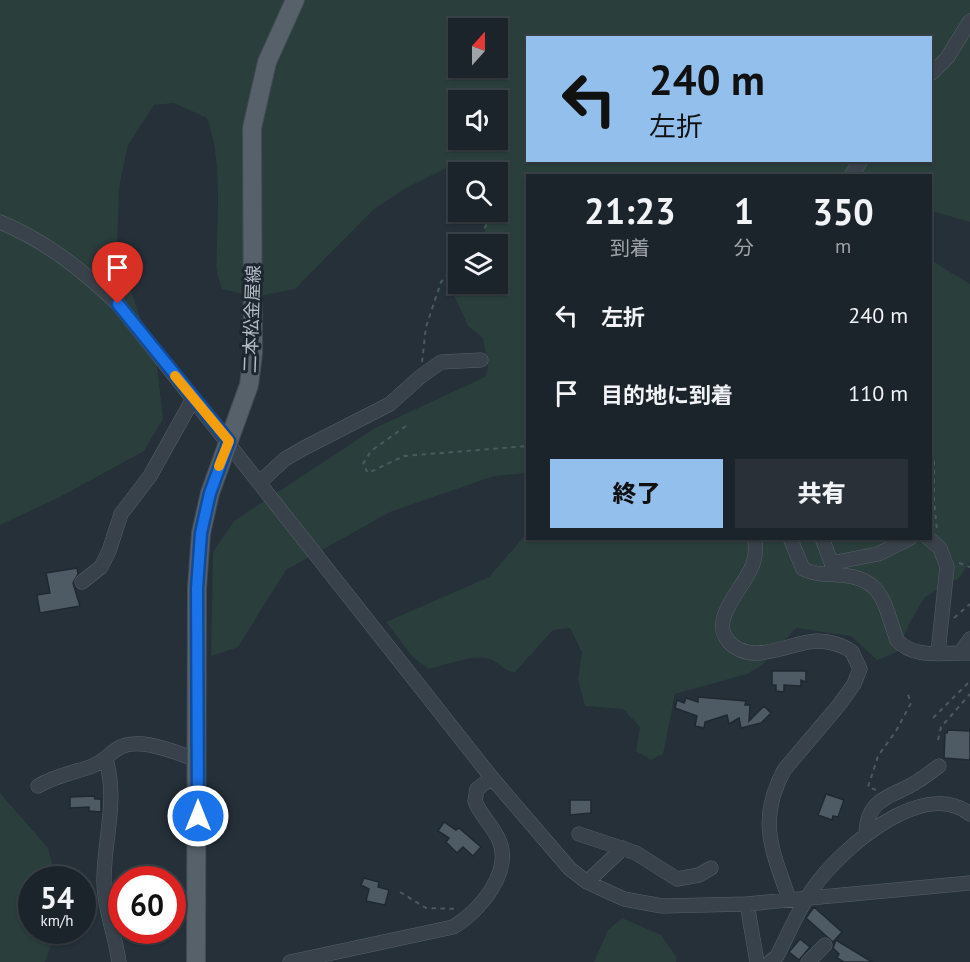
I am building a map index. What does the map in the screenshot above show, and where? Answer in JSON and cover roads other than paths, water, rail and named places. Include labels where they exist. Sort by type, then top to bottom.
[{"type":"main road","name":"二本松金屋線","points":[[196,962],[197,588],[201,533],[210,493],[249,385],[253,353],[252,128],[267,62],[295,0]]},
{"type":"street","points":[[932,73],[947,57],[970,21]]},
{"type":"street","points":[[0,222],[45,244],[74,263],[133,321],[492,778],[570,870],[587,882],[644,904],[707,906],[970,883]]},
{"type":"street","points":[[260,482],[285,459],[390,404],[441,362],[481,360]]},
{"type":"street","points":[[82,582],[100,567],[109,551],[121,514],[150,476],[193,399]]},
{"type":"street","points":[[754,540],[756,562],[732,598],[723,620],[722,629],[729,642],[742,651],[755,653],[807,642],[826,642],[852,652],[860,669],[852,688],[783,770],[776,786],[768,829],[789,899]]},
{"type":"street","points":[[791,540],[803,569],[814,574],[878,554],[906,540]]},
{"type":"street","points":[[823,540],[833,569],[874,586],[884,600],[901,645],[917,652],[965,653],[970,639]]},
{"type":"street","points":[[932,542],[944,555],[947,567],[938,653]]},
{"type":"street","points":[[38,786],[53,777],[106,760],[118,748],[132,745],[149,745],[198,760]]},
{"type":"street","points":[[106,760],[112,781],[104,879],[107,908],[119,962]]},
{"type":"street","points":[[866,834],[868,816],[881,799],[939,766]]},
{"type":"street","points":[[290,962],[453,927],[463,921],[489,892],[502,866],[501,844],[475,801],[477,789],[492,778]]},
{"type":"street","points":[[775,961],[807,896],[830,868],[866,834],[929,804],[953,804],[970,814]]},
{"type":"street","points":[[579,834],[650,859],[677,879],[699,876],[711,868]]},
{"type":"street","points":[[587,882],[623,848]]},
{"type":"street","points":[[747,904],[757,962]]},
{"type":"street","points":[[808,962],[825,945]]}]
